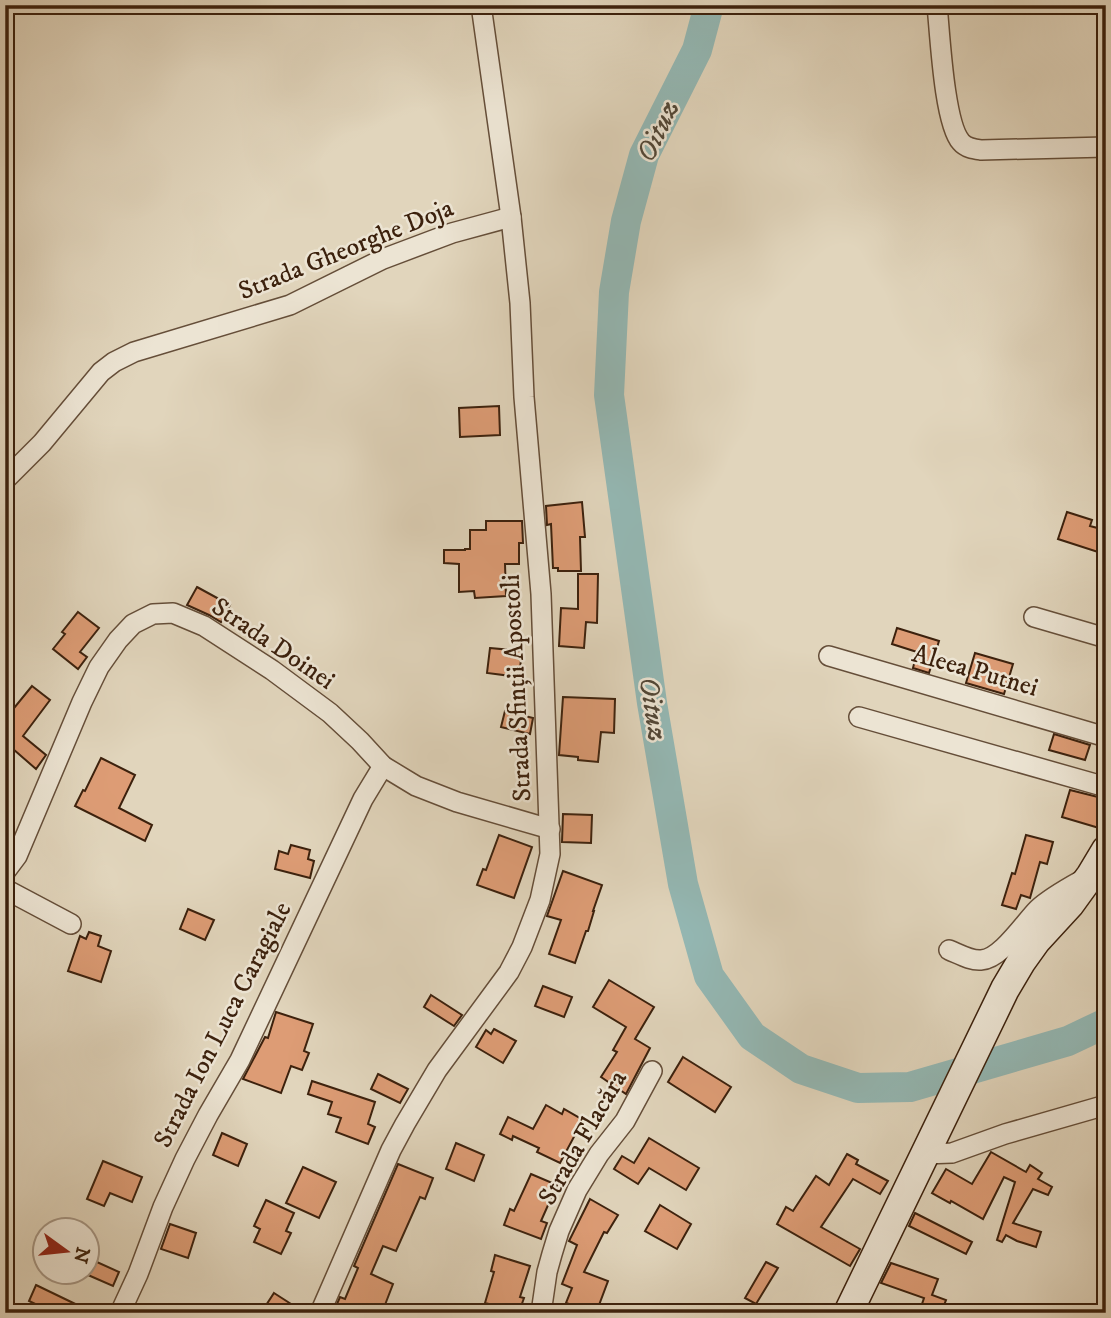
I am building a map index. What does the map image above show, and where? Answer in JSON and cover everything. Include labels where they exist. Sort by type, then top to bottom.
[{"type":"street","name":"Strada Sfinții Apostoli","points":[[320,1313],[405,1124],[437,1070],[509,972],[522,947],[546,878],[550,854],[541,594],[523,383],[520,303],[511,216],[481,5]]},
{"type":"street","points":[[936,5],[948,110],[961,143],[981,150],[1106,147]]},
{"type":"street","name":"Strada Gheorghe Doja","points":[[5,480],[42,443],[101,372],[114,362],[134,352],[290,305],[383,258],[452,233],[511,216]]},
{"type":"street","name":"Strada Doinei","points":[[5,872],[17,856],[99,667],[118,639],[134,624],[153,614],[173,613],[204,626],[272,670],[330,713],[383,765],[416,786],[438,796],[550,830]]},
{"type":"street","points":[[1034,617],[1106,638]]},
{"type":"street","name":"Aleea Putnei","points":[[829,656],[1106,737]]},
{"type":"street","points":[[859,717],[1106,787]]},
{"type":"street","name":"Strada Ion Luca Caragiale","points":[[120,1313],[184,1159],[240,1060],[363,799],[383,765]]},
{"type":"street","points":[[848,1313],[1005,989],[1036,941],[1070,904],[1106,850]]},
{"type":"street","points":[[950,950],[982,960],[992,957],[1039,908],[1091,875]]},
{"type":"street","points":[[5,889],[71,925]]},
{"type":"street","name":"Strada Flacăra","points":[[541,1313],[552,1254],[577,1191],[599,1154],[625,1121],[652,1071]]},
{"type":"street","points":[[927,1148],[952,1153],[1005,1134],[1106,1105]]},
{"type":"building","points":[[499,406],[500,435],[460,437],[459,408]]},
{"type":"building","points":[[582,502],[585,537],[580,537],[581,571],[558,571],[558,568],[553,568],[551,524],[547,525],[546,506]]},
{"type":"building","points":[[1067,512],[1092,520],[1090,526],[1105,530],[1098,552],[1058,539]]},
{"type":"building","points":[[486,521],[522,521],[523,543],[519,543],[519,564],[505,564],[506,596],[475,598],[474,591],[459,592],[459,564],[444,563],[444,550],[470,549],[470,530],[486,530]]},
{"type":"building","points":[[578,574],[598,574],[597,623],[586,622],[584,648],[559,646],[561,608],[578,609]]},
{"type":"building","points":[[197,587],[230,605],[221,622],[187,605]]},
{"type":"building","points":[[78,612],[99,628],[80,652],[87,657],[78,669],[53,649]]},
{"type":"building","points":[[897,628],[939,641],[929,673],[913,668],[917,652],[892,644]]},
{"type":"building","points":[[490,648],[522,651],[519,677],[487,673]]},
{"type":"building","points":[[975,653],[1013,664],[1004,694],[966,683]]},
{"type":"building","points":[[32,686],[50,700],[23,736],[46,755],[36,769],[5,742],[5,719]]},
{"type":"building","points":[[563,697],[615,699],[614,733],[601,732],[598,762],[559,755]]},
{"type":"building","points":[[505,711],[533,718],[530,734],[501,727]]},
{"type":"building","points":[[1054,734],[1090,745],[1085,760],[1049,750]]},
{"type":"building","points":[[101,758],[135,775],[119,808],[152,825],[145,841],[75,806]]},
{"type":"building","points":[[1070,790],[1106,799],[1099,828],[1062,817]]},
{"type":"building","points":[[563,814],[592,815],[591,843],[562,842]]},
{"type":"building","points":[[499,835],[532,847],[514,898],[477,885],[483,869],[486,870]]},
{"type":"building","points":[[1026,835],[1053,842],[1047,864],[1040,862],[1030,898],[1021,895],[1016,909],[1002,905],[1012,873],[1015,874]]},
{"type":"building","points":[[291,845],[310,850],[308,859],[314,861],[310,878],[275,869],[279,851],[288,854]]},
{"type":"building","points":[[563,871],[602,885],[575,963],[549,954],[561,920],[547,916]]},
{"type":"building","points":[[188,909],[214,920],[205,940],[180,929]]},
{"type":"building","points":[[89,932],[101,936],[98,946],[111,951],[101,982],[68,971],[80,936],[86,939]]},
{"type":"building","points":[[609,980],[654,1007],[635,1039],[650,1048],[626,1094],[601,1077],[617,1052],[613,1050],[626,1027],[593,1007]]},
{"type":"building","points":[[543,986],[572,997],[564,1017],[535,1006]]},
{"type":"building","points":[[431,995],[462,1015],[454,1026],[424,1007]]},
{"type":"building","points":[[276,1012],[313,1024],[304,1051],[309,1053],[302,1070],[291,1066],[281,1093],[243,1079],[265,1037],[268,1038]]},
{"type":"building","points":[[494,1029],[516,1041],[503,1063],[476,1047],[486,1030],[491,1034]]},
{"type":"building","points":[[683,1057],[731,1087],[715,1112],[668,1082]]},
{"type":"building","points":[[378,1074],[408,1089],[400,1103],[371,1089]]},
{"type":"building","points":[[312,1081],[375,1102],[368,1124],[375,1127],[368,1144],[336,1132],[341,1118],[328,1114],[332,1102],[308,1094]]},
{"type":"building","points":[[546,1105],[562,1114],[564,1109],[583,1120],[560,1163],[537,1152],[539,1148],[513,1136],[512,1140],[500,1134],[508,1117],[533,1129]]},
{"type":"building","points":[[222,1133],[247,1144],[238,1166],[213,1155]]},
{"type":"building","points":[[649,1138],[699,1168],[686,1190],[649,1168],[638,1184],[614,1169],[622,1156],[634,1163]]},
{"type":"building","points":[[456,1143],[484,1155],[474,1181],[446,1169]]},
{"type":"building","points":[[991,1152],[1026,1172],[1030,1165],[1042,1173],[1038,1179],[1052,1187],[1048,1195],[1033,1189],[1013,1223],[1041,1232],[1036,1247],[1006,1235],[1002,1242],[997,1240],[1015,1182],[1004,1177],[983,1219],[932,1193],[946,1169],[972,1184]]},
{"type":"building","points":[[847,1154],[858,1160],[856,1164],[888,1181],[880,1194],[853,1179],[821,1227],[860,1249],[850,1266],[777,1224],[786,1207],[793,1211],[816,1176],[829,1185]]},
{"type":"building","points":[[103,1161],[142,1177],[132,1202],[110,1193],[104,1206],[87,1199]]},
{"type":"building","points":[[398,1164],[433,1178],[425,1199],[420,1197],[396,1251],[383,1246],[371,1274],[393,1284],[383,1310],[370,1305],[369,1308],[378,1313],[333,1313],[340,1297],[345,1299],[358,1268],[354,1266]]},
{"type":"building","points":[[303,1167],[336,1182],[319,1218],[286,1203]]},
{"type":"building","points":[[531,1174],[557,1185],[541,1221],[547,1223],[541,1239],[504,1225],[510,1209],[514,1211]]},
{"type":"building","points":[[590,1199],[618,1215],[607,1233],[604,1232],[584,1272],[608,1281],[596,1313],[566,1303],[572,1288],[562,1284],[577,1245],[569,1241]]},
{"type":"building","points":[[266,1200],[294,1213],[286,1231],[291,1233],[281,1254],[254,1242],[260,1229],[254,1226]]},
{"type":"building","points":[[660,1205],[691,1224],[677,1249],[645,1231]]},
{"type":"building","points":[[915,1213],[972,1242],[966,1254],[909,1226]]},
{"type":"building","points":[[170,1224],[196,1233],[188,1258],[161,1249]]},
{"type":"building","points":[[495,1255],[530,1266],[520,1297],[524,1298],[519,1312],[485,1303],[494,1272],[491,1271]]},
{"type":"building","points":[[766,1262],[778,1268],[756,1304],[745,1298]]},
{"type":"building","points":[[891,1263],[938,1279],[932,1295],[946,1300],[941,1313],[919,1313],[924,1298],[881,1283]]},
{"type":"building","points":[[102,1264],[119,1272],[113,1286],[102,1281]]},
{"type":"building","points":[[36,1286],[38,1286],[94,1313],[54,1313],[29,1301]]},
{"type":"building","points":[[274,1293],[305,1313],[261,1313]]},
{"type":"waterway","name":"Oituz","points":[[709,5],[697,50],[644,155],[626,221],[614,292],[609,395],[652,703],[683,884],[709,976],[752,1036],[801,1069],[858,1088],[910,1087],[1068,1041],[1106,1023]]}]
